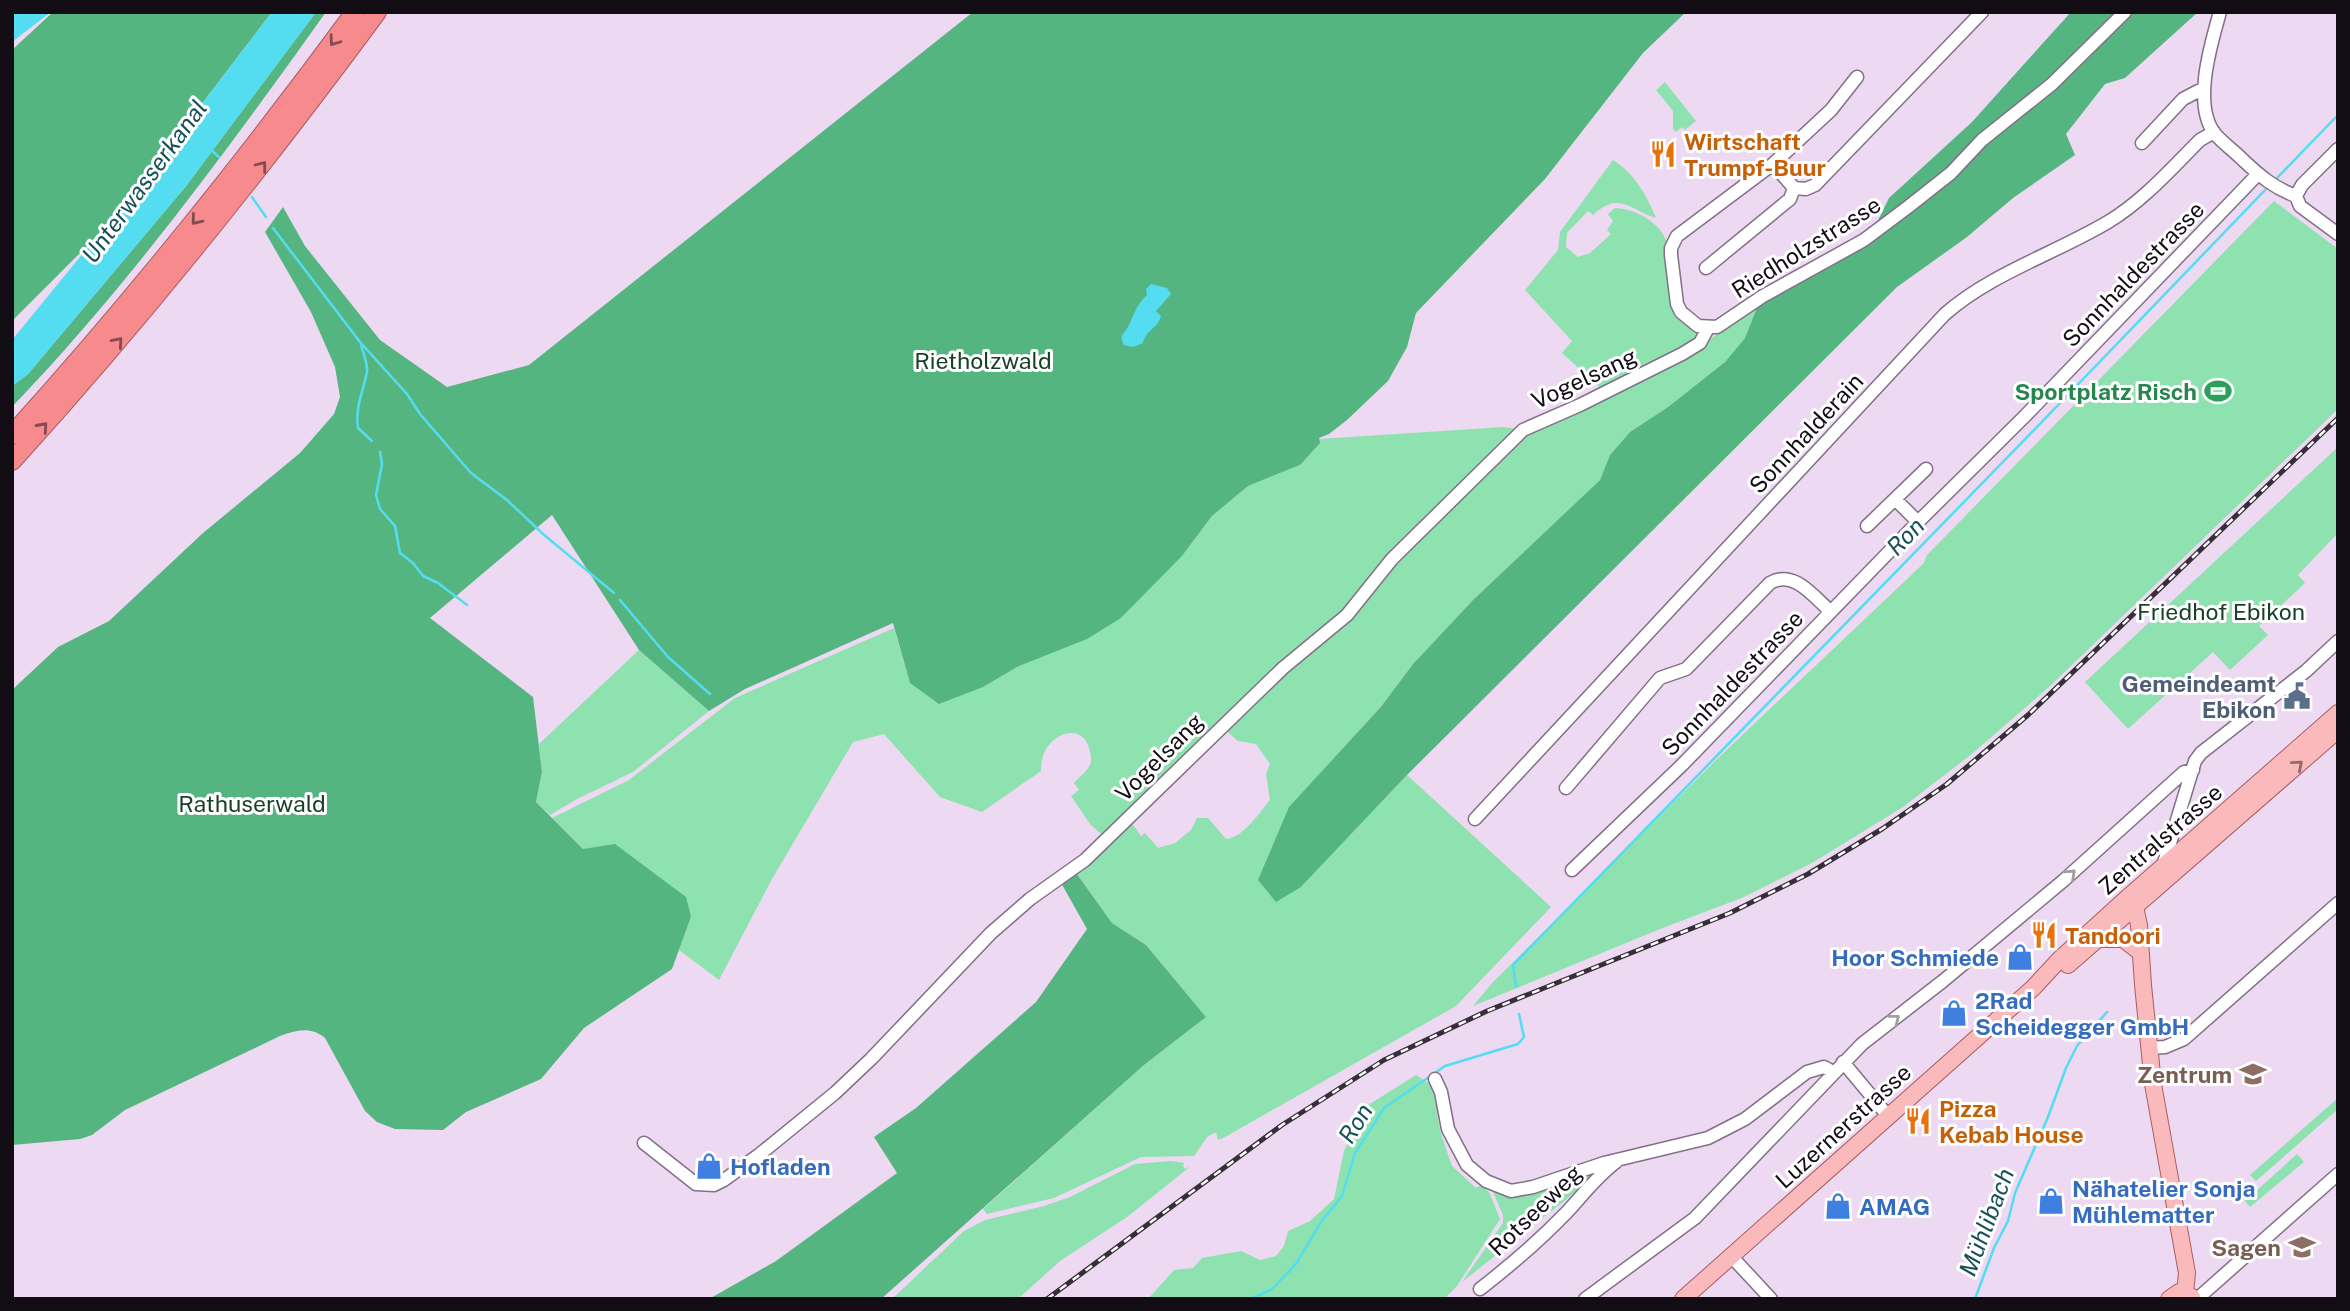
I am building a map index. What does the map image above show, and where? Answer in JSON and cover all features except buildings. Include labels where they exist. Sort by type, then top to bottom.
[{"type":"highway","points":[[12,435],[194,223],[355,12]]},
{"type":"highway","points":[[12,461],[101,362],[207,235],[377,12]]},
{"type":"main road","name":"Zentralstrasse","points":[[2033,989],[2101,939],[2163,866],[2338,713]]},
{"type":"main road","name":"Zentralstrasse","points":[[2033,989],[2060,959],[2338,730]]},
{"type":"main road","points":[[2131,903],[2141,953],[2149,1048],[2192,1297],[2174,1294],[2169,1299]]},
{"type":"main road","points":[[2101,939],[2123,939],[2141,953]]},
{"type":"main road","name":"Luzernerstrasse","points":[[1683,1299],[2033,989]]},
{"type":"street","points":[[1773,164],[1794,188],[1806,189],[1815,185],[1982,12]]},
{"type":"street","name":"Riedholzstrasse","points":[[1708,328],[1717,327],[1763,296],[1864,240],[1908,207],[1951,173],[1982,140],[2052,85],[2125,12]]},
{"type":"street","points":[[2220,12],[2204,88],[2206,110],[2214,132],[2260,176],[2280,190],[2296,196],[2300,205],[2338,234]]},
{"type":"street","points":[[1708,328],[1698,326],[1688,319],[1677,304],[1671,255],[1673,242],[1687,227],[1773,164],[1831,110],[1857,77]]},
{"type":"street","points":[[2142,143],[2183,99],[2204,88]]},
{"type":"street","name":"Sonnhalderain","points":[[1475,819],[1945,314],[1976,290],[2104,225],[2129,209],[2200,140],[2214,132]]},
{"type":"street","points":[[2296,196],[2302,186],[2338,149]]},
{"type":"street","name":"Sonnhaldestrasse","points":[[1572,870],[1682,765],[1830,611],[2260,176]]},
{"type":"street","points":[[1706,268],[1790,199],[1794,188]]},
{"type":"street","name":"Vogelsang","points":[[644,1143],[695,1184],[713,1185],[744,1167],[835,1093],[991,933],[1030,899],[1086,860],[1272,678],[1347,615],[1392,559],[1523,430],[1682,354],[1700,343],[1708,328]]},
{"type":"street","points":[[1867,526],[1926,469]]},
{"type":"street","points":[[1895,499],[1919,522]]},
{"type":"street","points":[[1566,788],[1660,678],[1686,669],[1770,583],[1784,578],[1796,581],[1830,611]]},
{"type":"street","points":[[2163,866],[2195,761],[2201,753],[2306,671],[2338,641]]},
{"type":"street","points":[[1585,1299],[1695,1218],[1843,1062],[2063,881],[2184,772],[2193,770]]},
{"type":"street","points":[[2149,1048],[2184,1039],[2338,902]]},
{"type":"street","points":[[1843,1062],[1888,1116]]},
{"type":"street","name":"Rotseeweg","points":[[1435,1079],[1441,1092],[1448,1129],[1459,1154],[1477,1175],[1511,1191],[1709,1138],[1745,1119],[1807,1072],[1824,1067],[1833,1072]]},
{"type":"street","name":"Rotseeweg","points":[[1480,1289],[1528,1251],[1569,1210],[1585,1189],[1619,1160]]},
{"type":"street","points":[[2192,1297],[2338,1174]]},
{"type":"street","points":[[1732,1256],[1770,1299]]},
{"type":"green space","points":[[53,12],[272,12],[98,235],[12,321],[12,50]]},
{"type":"green space","points":[[316,12],[326,12],[176,215],[55,361],[12,407],[12,386],[28,374],[186,186]]},
{"type":"green space","name":"Rietholzwald","points":[[973,12],[1686,12],[1643,53],[1545,179],[1416,313],[1407,347],[1388,381],[1347,420],[1319,438],[1320,443],[1300,465],[1248,486],[1212,516],[1182,556],[1121,618],[1087,639],[1019,666],[983,687],[939,704],[910,683],[893,623],[745,689],[709,711],[639,650],[552,515],[430,618],[533,697],[542,772],[536,802],[583,849],[615,844],[686,897],[691,917],[672,969],[584,1028],[541,1079],[466,1112],[443,1130],[395,1129],[377,1122],[365,1111],[325,1038],[314,1032],[298,1031],[280,1036],[125,1110],[92,1135],[80,1139],[12,1145],[12,690],[58,647],[109,621],[203,533],[300,453],[334,414],[340,397],[335,367],[311,312],[265,232],[283,207],[305,246],[380,340],[447,387],[529,365]]},
{"type":"green space","points":[[2071,12],[2198,12],[2125,78],[2105,84],[2066,134],[2075,155],[2013,198],[1967,237],[1897,287],[1407,775],[1301,887],[1276,902],[1258,880],[1289,807],[1380,708],[1413,664],[1474,599],[1600,480],[1610,455],[1630,432],[1668,407],[1725,362],[1745,338],[1758,305],[1868,241],[1889,198],[1972,122]]},
{"type":"green space","points":[[1665,82],[1696,121],[1685,130],[1682,127],[1676,132],[1673,129],[1673,111],[1656,90]]},
{"type":"green space","points":[[1613,160],[1639,185],[1656,218],[1618,203],[1602,208],[1593,215],[1588,211],[1567,233],[1566,247],[1578,257],[1590,253],[1611,234],[1607,230],[1613,221],[1608,214],[1615,208],[1630,210],[1645,217],[1658,227],[1666,240],[1674,303],[1700,332],[1701,338],[1604,391],[1562,353],[1572,341],[1525,290],[1558,250],[1560,232]]},
{"type":"green space","points":[[2274,201],[2338,249],[2338,409],[2049,687],[1973,753],[1903,807],[1812,863],[1744,897],[1473,1006],[1493,982],[1717,759],[1924,563],[1927,555]]},
{"type":"green space","points":[[1758,305],[1745,338],[1725,362],[1668,407],[1630,432],[1610,455],[1600,480],[1474,599],[1413,664],[1380,708],[1301,887],[1407,775],[1551,907],[1456,1006],[1225,1137],[1218,1140],[1216,1132],[1207,1137],[1194,1156],[1141,1157],[1054,1198],[987,1214],[983,1209],[1144,1065],[1206,1017],[1146,945],[1112,923],[1074,870],[1129,819],[1141,836],[1145,833],[1158,848],[1175,843],[1191,830],[1197,818],[1208,818],[1226,839],[1239,834],[1270,800],[1266,774],[1270,764],[1256,744],[1238,741],[1222,727],[1392,564],[1516,439],[1706,343],[1740,314]]},
{"type":"green space","points":[[1503,427],[1517,429],[1364,593],[1107,833],[1100,833],[1090,824],[1071,796],[1079,790],[1074,783],[1091,761],[1086,741],[1079,735],[1071,733],[1054,740],[1042,758],[1041,771],[982,812],[940,797],[884,734],[853,742],[772,879],[719,980],[679,950],[691,917],[583,849],[552,818],[629,780],[735,698],[894,628],[910,683],[983,687],[1019,666],[1121,618],[1182,556],[1212,516],[1248,486],[1300,465],[1319,439]]},
{"type":"green space","name":"Friedhof Ebikon","points":[[2338,447],[2338,538],[2335,536],[2298,575],[2305,583],[2259,626],[2268,635],[2230,670],[2213,652],[2128,729],[2085,682]]},
{"type":"green space","points":[[639,650],[709,711],[633,772],[550,815],[536,802],[542,772],[539,744]]},
{"type":"green space","points":[[1074,870],[1112,923],[1146,945],[1206,1017],[1144,1065],[881,1299],[709,1299],[776,1261],[897,1173],[874,1137],[916,1108],[1036,1002],[1087,929],[1060,881]]},
{"type":"green space","points":[[1416,1075],[1433,1086],[1440,1131],[1452,1166],[1476,1188],[1481,1185],[1489,1192],[1500,1219],[1457,1286],[1444,1299],[1148,1299],[1174,1270],[1193,1268],[1202,1258],[1241,1251],[1260,1260],[1276,1256],[1284,1246],[1288,1231],[1310,1221],[1334,1199],[1344,1151],[1365,1107]]},
{"type":"green space","points":[[2338,1098],[2338,1109],[2256,1181],[2250,1175]]},
{"type":"green space","points":[[2297,1154],[2304,1162],[2250,1207],[2245,1201]]},
{"type":"green space","points":[[1171,1161],[1184,1163],[1185,1169],[1191,1166],[1127,1217],[1060,1261],[1018,1299],[892,1299],[964,1231],[985,1220],[1070,1197],[1135,1164]]},
{"type":"green space","points":[[1602,1166],[1583,1186],[1462,1282],[1503,1223],[1503,1215],[1492,1190]]},
{"type":"water","points":[[12,12],[51,12],[12,42]]},
{"type":"water","name":"Unterwasserkanal","points":[[272,12],[316,12],[186,186],[28,374],[12,386],[12,340],[152,169]]},
{"type":"water","points":[[1151,284],[1167,288],[1171,294],[1156,311],[1161,316],[1143,343],[1133,347],[1124,345],[1123,334]]},
{"type":"waterway","name":"Ron","points":[[2276,179],[2338,115]]},
{"type":"waterway","points":[[211,150],[219,157]]},
{"type":"waterway","name":"Ron","points":[[1516,986],[1513,965],[2269,186]]},
{"type":"waterway","points":[[252,197],[266,217]]},
{"type":"waterway","points":[[273,228],[360,342],[407,394],[420,414],[471,473],[507,500],[614,593]]},
{"type":"waterway","points":[[361,345],[367,372],[357,420],[358,428],[372,441]]},
{"type":"waterway","points":[[380,452],[382,464],[376,495],[380,509],[395,526],[400,553],[413,563],[423,576],[438,583],[467,605]]},
{"type":"waterway","points":[[620,600],[668,657],[710,694]]},
{"type":"waterway","name":"Mühlibach","points":[[1975,1299],[1994,1248],[2008,1221],[2015,1193],[2066,1068],[2077,1046],[2107,1012]]},
{"type":"waterway","name":"Ron","points":[[1250,1299],[1271,1290],[1296,1264],[1321,1222],[1342,1196],[1355,1153],[1384,1108],[1445,1066],[1518,1044],[1524,1037],[1519,1014]]},
{"type":"railway","points":[[1047,1299],[1282,1125],[1384,1060],[1487,1011],[1730,913],[1808,874],[1882,829],[1947,784],[2028,715],[2338,418]]},
{"type":"place","name":"Wirtschaft Trumpf-Buur","points":[[1663,154]]},
{"type":"place","name":"Sportplatz Risch","points":[[2218,391]]},
{"type":"place","name":"Gemeindeamt Ebikon","points":[[2297,696]]},
{"type":"place","name":"Tandoori","points":[[2044,935]]},
{"type":"place","name":"Hoor Schmiede","points":[[2020,957]]},
{"type":"place","name":"2Rad Scheidegger GmbH","points":[[1954,1013]]},
{"type":"place","name":"Zentrum","points":[[2253,1074]]},
{"type":"place","name":"Pizza Kebab House","points":[[1918,1121]]},
{"type":"place","name":"Hofladen","points":[[709,1166]]},
{"type":"place","name":"Nähatelier Sonja Mühlematter","points":[[2051,1201]]},
{"type":"place","name":"AMAG","points":[[1838,1206]]},
{"type":"place","name":"Sagen","points":[[2302,1247]]},
{"type":"park label","name":"Rathuserwald","points":[[252,803]]}]
